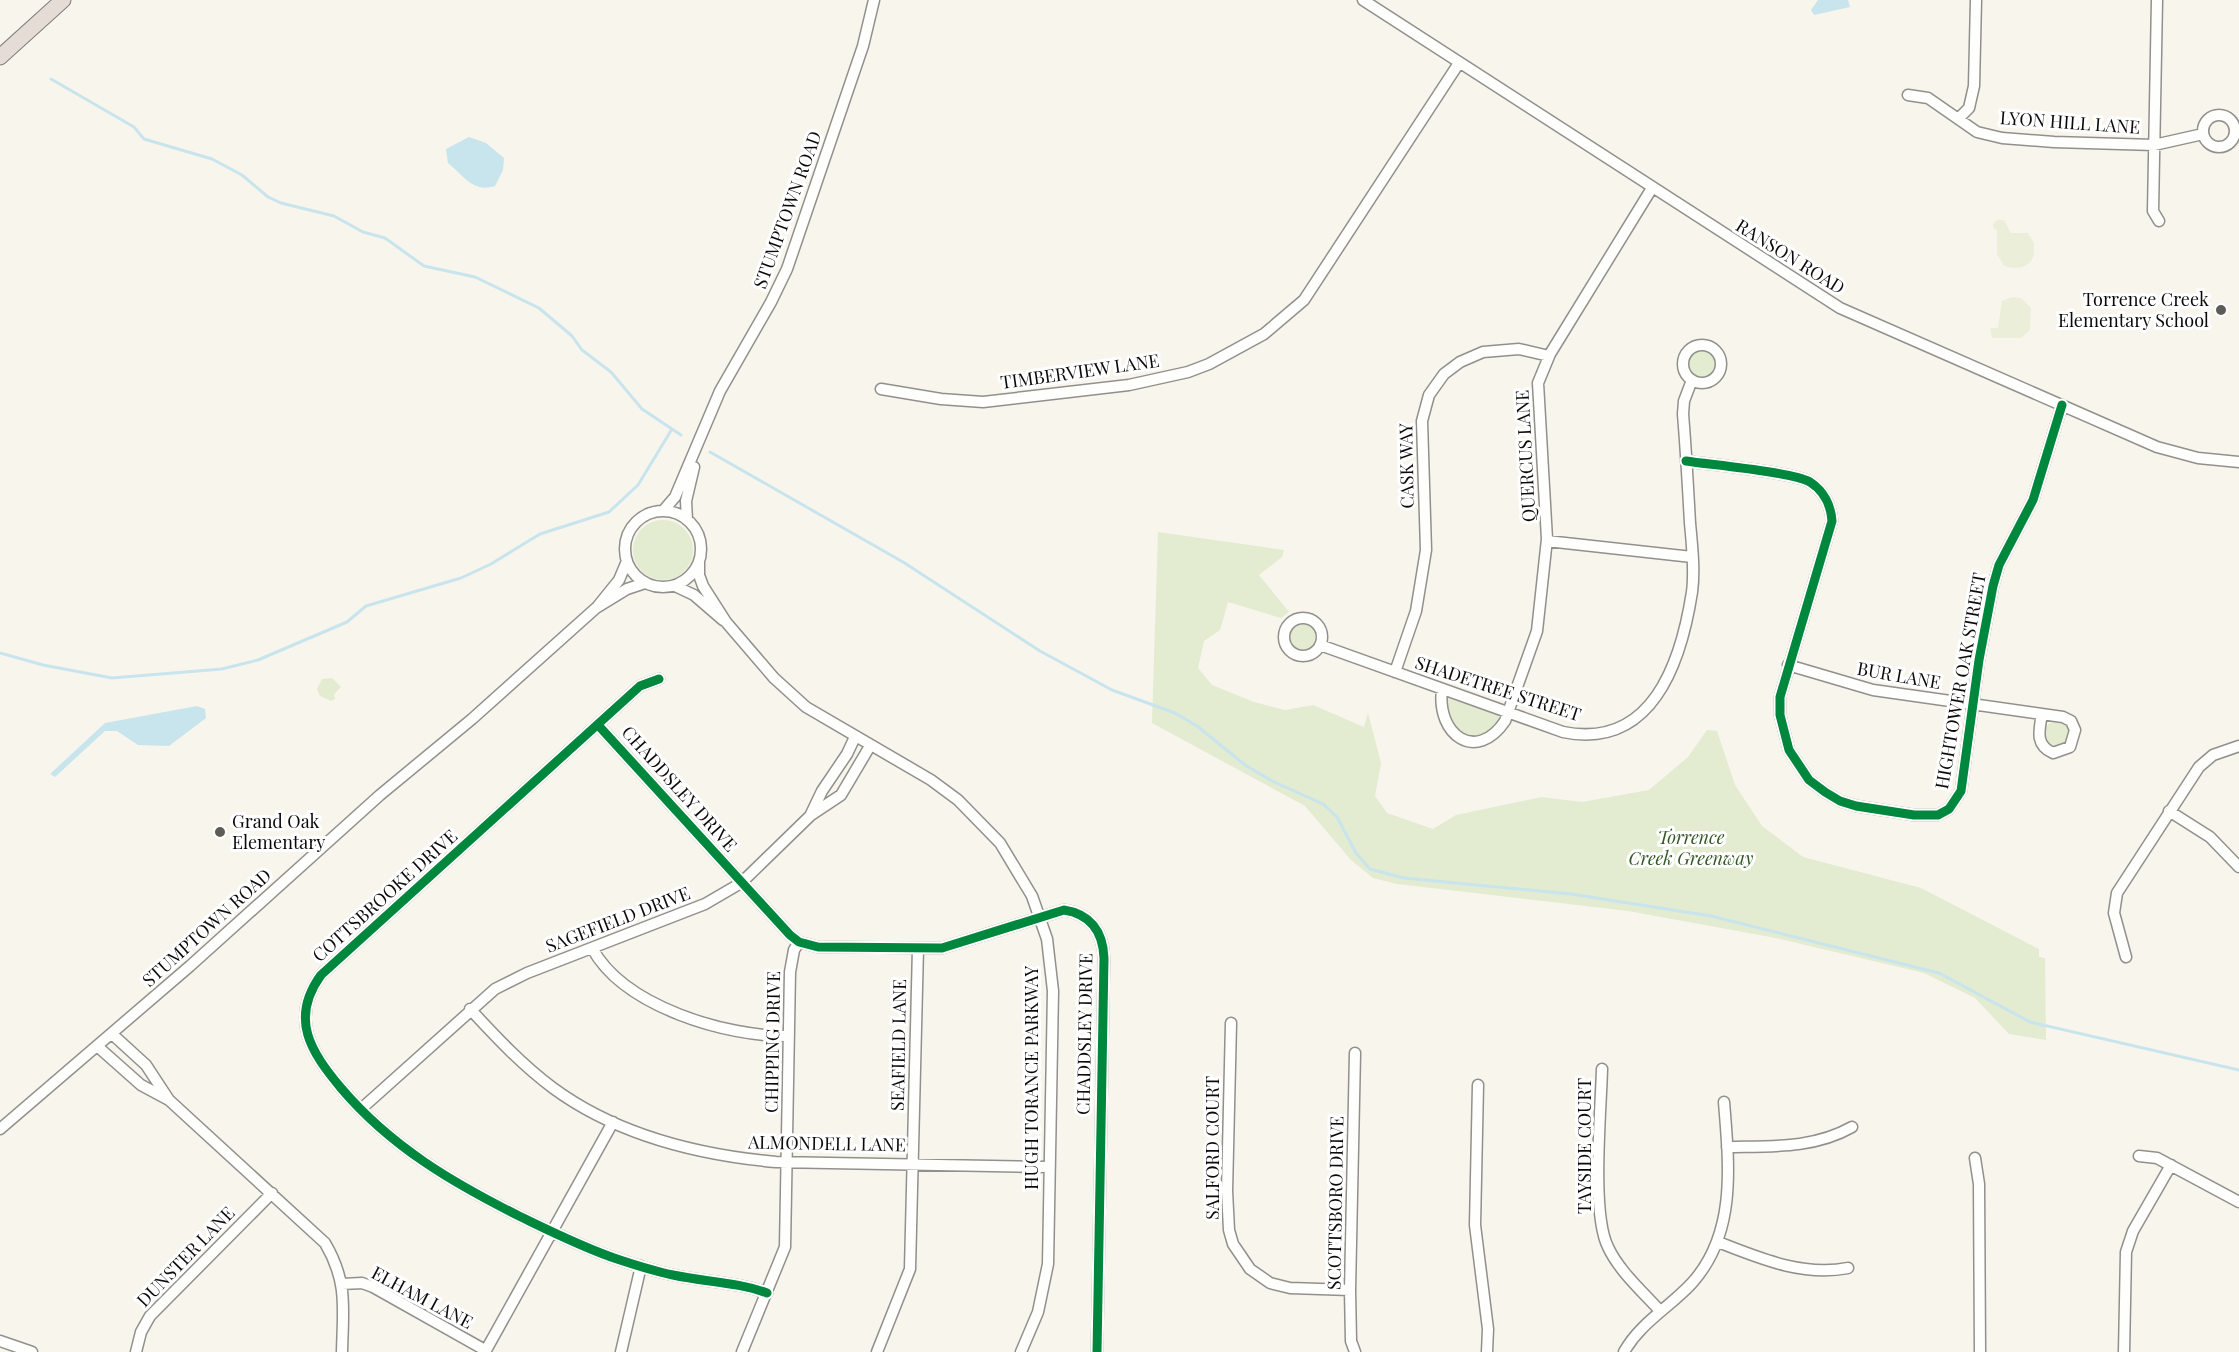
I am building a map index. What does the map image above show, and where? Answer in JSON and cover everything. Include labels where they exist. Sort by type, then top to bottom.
[{"type":"highway","points":[[0,57],[63,0]]},
{"type":"street","name":"STUMPTOWN ROAD","points":[[663,511],[675,497],[720,391],[771,302],[787,268],[863,46],[874,0]]},
{"type":"street","name":"RANSON ROAD","points":[[1363,0],[1840,308],[2176,453],[2239,462]]},
{"type":"street","points":[[1959,118],[1969,108],[1974,86],[1976,0]]},
{"type":"street","points":[[2157,0],[2153,211],[2159,221]]},
{"type":"street","name":"TIMBERVIEW LANE","points":[[881,389],[941,399],[983,402],[1129,385],[1188,372],[1209,364],[1264,334],[1304,300],[1459,63]]},
{"type":"street","name":"LYON HILL LANE","points":[[1908,95],[1928,98],[1977,132],[2002,138],[2154,145],[2204,134]]},
{"type":"street","points":[[2222,115],[2231,120],[2237,136],[2229,144],[2219,147],[2209,143],[2204,134],[2208,119],[2222,115]]},
{"type":"street","name":"QUERCUS LANE","points":[[1442,689],[1441,714],[1448,728],[1461,739],[1477,741],[1492,735],[1502,727],[1537,631],[1547,541],[1538,383],[1549,356],[1652,188]]},
{"type":"street","name":"CASK WAY","points":[[1395,672],[1416,611],[1426,550],[1422,421],[1429,395],[1444,374],[1460,362],[1483,352],[1519,349],[1549,356]]},
{"type":"street","name":"SHADETREE STREET","points":[[1320,645],[1508,713],[1574,734],[1604,733],[1636,720],[1655,699],[1675,657],[1692,590],[1684,408],[1692,380]]},
{"type":"street","name":"HIGHTOWER OAK STREET","points":[[1686,461],[1804,479],[1821,491],[1832,512],[1830,531],[1780,697],[1780,715],[1789,750],[1809,780],[1840,801],[1856,806],[1928,816],[1949,809],[1961,790],[1993,586],[1999,566],[2038,489],[2062,405]]},
{"type":"street","name":"STUMPTOWN ROAD","points":[[687,520],[686,501],[694,455]]},
{"type":"street","points":[[663,511],[680,515],[687,520],[698,535],[701,544],[699,562],[694,573],[675,586],[655,587],[645,583],[627,561],[627,538],[633,527],[651,513],[663,511]]},
{"type":"street","points":[[1547,541],[1692,557]]},
{"type":"street","name":"STUMPTOWN ROAD","points":[[0,1129],[112,1034],[596,608],[619,580],[627,561]]},
{"type":"street","name":"HUGH TORANCE PARKWAY","points":[[699,562],[699,576],[703,586],[726,622]]},
{"type":"street","name":"STUMPTOWN ROAD","points":[[596,608],[627,589],[645,583]]},
{"type":"street","name":"HUGH TORANCE PARKWAY","points":[[675,586],[693,595],[726,622],[792,695],[806,707],[870,747],[931,780],[980,820],[1017,869],[1040,916],[1047,939],[1053,992],[1048,1264],[1038,1312],[1021,1352]]},
{"type":"street","name":"BUR LANE","points":[[1788,665],[1853,686],[2042,714]]},
{"type":"street","name":"COTTSBROOKE DRIVE","points":[[659,679],[640,686],[321,975],[313,986],[306,1009],[308,1040],[335,1081],[385,1133],[423,1163],[484,1198],[615,1259],[674,1275],[746,1286],[767,1293]]},
{"type":"street","name":"CHADDSLEY DRIVE","points":[[598,725],[741,883],[799,942],[818,947],[951,946],[1064,910],[1077,912],[1096,927],[1104,947],[1097,1352]]},
{"type":"street","points":[[811,815],[855,737]]},
{"type":"street","points":[[2126,957],[2115,920],[2117,893],[2199,767],[2213,755],[2239,746]]},
{"type":"street","name":"SAGEFIELD DRIVE","points":[[361,1109],[470,1009],[511,980],[705,904],[741,883],[811,815],[841,795],[870,747]]},
{"type":"street","points":[[2169,811],[2210,837],[2239,867]]},
{"type":"street","name":"CHIPPING DRIVE","points":[[742,1352],[785,1247],[791,962],[799,942]]},
{"type":"street","points":[[592,948],[599,960],[616,978],[674,1013],[734,1031],[789,1035]]},
{"type":"street","name":"SEAFIELD LANE","points":[[877,1352],[910,1269],[918,948]]},
{"type":"street","name":"ALMONDELL LANE","points":[[470,1009],[506,1048],[552,1088],[613,1122],[682,1147],[744,1159],[788,1162],[1048,1167]]},
{"type":"street","name":"SALFORD COURT","points":[[1231,1023],[1227,1191],[1229,1230],[1233,1244],[1250,1269],[1270,1283],[1290,1288],[1350,1290]]},
{"type":"street","points":[[112,1034],[146,1065],[169,1100]]},
{"type":"street","points":[[98,1046],[141,1085],[169,1100],[325,1243],[340,1272],[342,1284],[342,1352]]},
{"type":"street","name":"SCOTTSBORO DRIVE","points":[[1355,1053],[1350,1290],[1351,1341],[1355,1352]]},
{"type":"street","name":"TAYSIDE COURT","points":[[1602,1069],[1599,1211],[1604,1238],[1618,1263],[1660,1311]]},
{"type":"street","points":[[1478,1085],[1475,1225],[1488,1329],[1487,1352]]},
{"type":"street","points":[[1624,1352],[1633,1338],[1691,1284],[1718,1242],[1727,1206],[1724,1102]]},
{"type":"street","points":[[485,1351],[613,1122]]},
{"type":"street","points":[[1727,1146],[1790,1146],[1818,1142],[1852,1127]]},
{"type":"street","points":[[2139,1156],[2157,1158],[2239,1202]]},
{"type":"street","points":[[1976,1158],[1979,1184],[1980,1352]]},
{"type":"street","points":[[2124,1352],[2126,1252],[2133,1231],[2171,1165]]},
{"type":"street","name":"DUNSTER LANE","points":[[136,1352],[141,1332],[150,1316],[272,1193]]},
{"type":"street","points":[[1718,1242],[1774,1262],[1802,1269],[1826,1271],[1848,1268]]},
{"type":"street","points":[[621,1352],[641,1266]]},
{"type":"street","name":"ELHAM LANE","points":[[342,1284],[362,1283],[373,1287],[485,1351]]},
{"type":"street","points":[[0,1341],[32,1352]]},
{"type":"green space","points":[[1997,220],[2004,220],[2011,233],[2028,233],[2034,243],[2034,255],[2025,266],[2018,268],[2004,266],[1997,254],[1997,229],[1994,230],[1993,224]]},
{"type":"green space","points":[[2013,297],[2021,298],[2031,308],[2030,330],[2021,338],[1992,338],[1990,328],[1998,328],[2002,301]]},
{"type":"green space","points":[[1703,350],[1713,354],[1717,364],[1713,374],[1703,378],[1693,374],[1689,364],[1693,354]]},
{"type":"green space","points":[[663,520],[684,529],[693,550],[684,571],[663,580],[642,571],[633,550],[642,529]]},
{"type":"green space","name":"Torrence Creek Greenway","points":[[1158,532],[1284,550],[1282,557],[1259,575],[1289,612],[1281,618],[1228,602],[1220,630],[1204,641],[1198,668],[1212,685],[1254,702],[1285,710],[1313,705],[1364,727],[1368,713],[1381,763],[1375,796],[1387,813],[1433,829],[1456,815],[1542,797],[1582,802],[1649,790],[1688,757],[1707,730],[1717,731],[1735,785],[1762,826],[1803,857],[1921,888],[2039,949],[2039,957],[2045,958],[2046,1040],[2009,1034],[1975,998],[1924,973],[1776,938],[1628,911],[1397,884],[1373,878],[1351,860],[1305,806],[1152,723]]},
{"type":"green space","points":[[1302,624],[1312,627],[1315,637],[1312,647],[1302,650],[1292,647],[1289,637],[1292,627]]},
{"type":"green space","points":[[332,678],[341,687],[334,694],[335,699],[331,701],[320,696],[317,689],[322,679]]},
{"type":"green space","points":[[1450,696],[1499,714],[1502,718],[1488,732],[1482,735],[1469,735],[1447,720],[1446,697]]},
{"type":"green space","points":[[2057,721],[2066,725],[2070,734],[2066,743],[2057,747],[2048,743],[2044,734],[2048,725]]},
{"type":"water","points":[[1818,0],[1848,0],[1850,7],[1814,15],[1811,10]]},
{"type":"water","points":[[469,137],[486,143],[504,158],[503,170],[495,186],[487,188],[475,185],[448,163],[446,149]]},
{"type":"water","points":[[197,706],[205,709],[206,718],[169,746],[138,745],[117,731],[105,731],[55,777],[50,774],[105,723]]},
{"type":"waterway","points":[[51,79],[134,127],[144,139],[212,159],[242,175],[268,197],[281,203],[334,216],[363,232],[385,238],[424,266],[475,277],[539,308],[572,336],[582,350],[611,372],[642,409],[681,435]]},
{"type":"waterway","points":[[0,653],[43,665],[112,678],[222,669],[258,660],[347,622],[366,606],[461,578],[491,564],[540,534],[609,512],[638,485],[672,429]]},
{"type":"waterway","points":[[710,452],[903,562],[1040,651],[1112,690],[1175,713],[1197,726],[1245,765],[1272,781],[1323,804],[1337,817],[1356,853],[1370,869],[1404,878],[1571,894],[1711,916],[1939,973],[2030,1022],[2239,1070]]},
{"type":"cycle path","points":[[1686,461],[1801,478],[1810,482],[1823,494],[1832,521],[1780,697],[1780,715],[1789,750],[1809,780],[1840,801],[1856,806],[1914,815],[1938,815],[1949,809],[1961,791],[1979,660],[1993,586],[1999,565],[2033,500],[2062,405]]},
{"type":"cycle path","points":[[659,679],[640,686],[321,975],[311,991],[306,1006],[305,1021],[313,1048],[321,1061],[330,1075],[360,1109],[402,1146],[447,1177],[521,1217],[592,1250],[645,1268],[767,1293]]},
{"type":"cycle path","points":[[598,725],[790,935],[799,942],[818,947],[942,948],[1064,910],[1081,915],[1093,925],[1101,940],[1104,958],[1097,1352]]},
{"type":"place","name":"Torrence Creek Elementary School","points":[[2221,310]]},
{"type":"place","name":"Grand Oak Elementary","points":[[220,832]]}]
